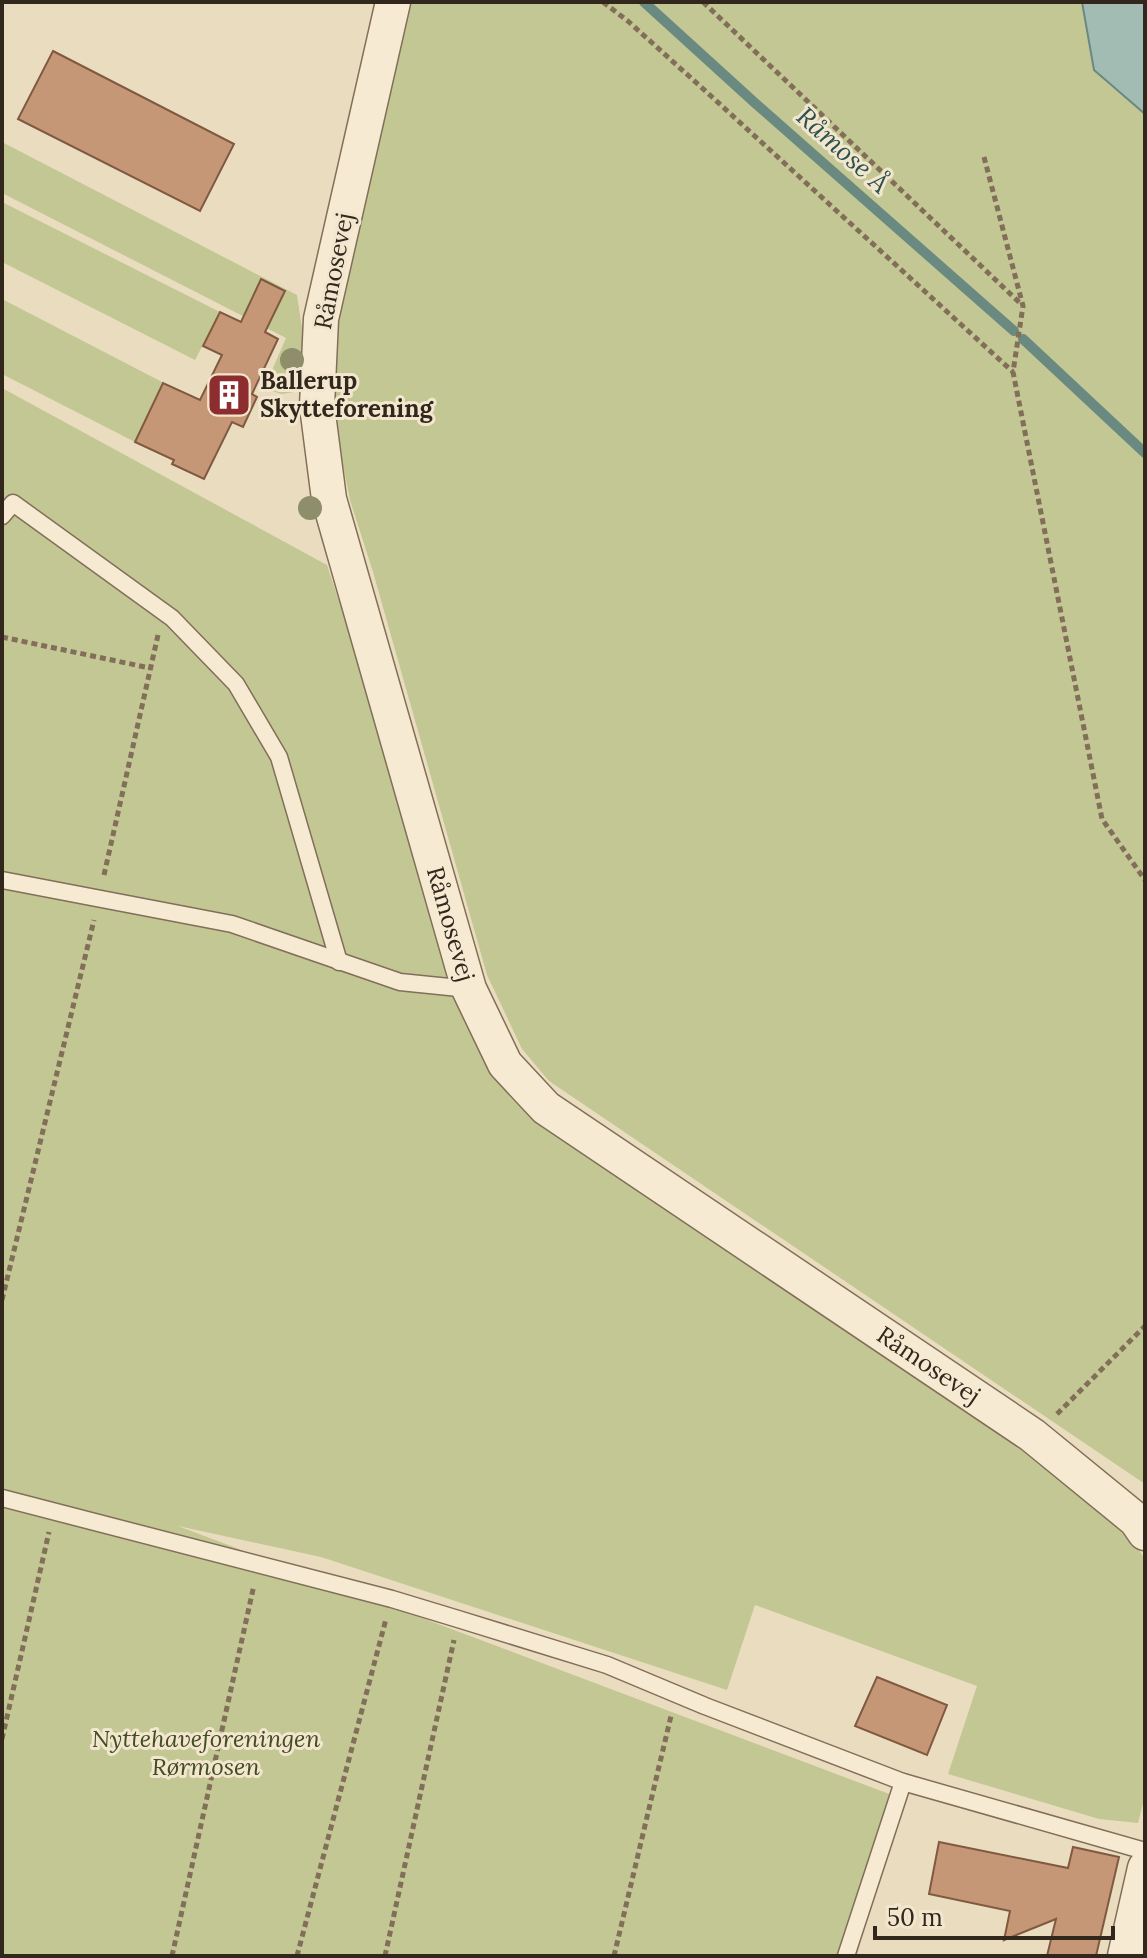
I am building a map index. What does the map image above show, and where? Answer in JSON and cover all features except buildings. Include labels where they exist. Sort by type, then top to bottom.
[{"type":"street","name":"Råmosevej","points":[[393,2],[321,319],[317,406],[329,499],[469,989],[505,1064],[546,1108],[1032,1435],[1136,1520],[1145,1533]]},
{"type":"street","points":[[1125,1956],[1145,1868]]},
{"type":"lane","points":[[2,516],[13,503],[165,612],[236,684],[279,757],[339,962]]},
{"type":"lane","points":[[2,880],[232,924],[400,982],[469,989]]},
{"type":"lane","points":[[2,1498],[392,1599],[607,1665],[903,1782],[1145,1851]]},
{"type":"lane","points":[[846,1956],[903,1782]]},
{"type":"path","points":[[603,2],[629,22],[1013,372]]},
{"type":"path","points":[[703,2],[1023,306]]},
{"type":"path","points":[[984,157],[1023,306],[1013,372],[1102,819],[1145,880]]},
{"type":"path","points":[[2,1300],[165,612]]},
{"type":"path","points":[[2,637],[150,668]]},
{"type":"path","points":[[1032,1435],[1145,1326]]},
{"type":"path","points":[[2,1739],[54,1511]]},
{"type":"path","points":[[172,1956],[259,1565]]},
{"type":"path","points":[[297,1956],[392,1599]]},
{"type":"path","points":[[385,1956],[458,1619]]},
{"type":"path","points":[[614,1956],[676,1694]]},
{"type":"green space","points":[[411,2],[1145,2],[1145,1484],[549,1081],[522,1049],[487,975],[350,500],[332,411],[338,321]]},
{"type":"green space","points":[[2,142],[297,295],[305,348],[302,382],[294,392],[282,394],[264,389],[286,338],[2,193]]},
{"type":"green space","points":[[2,202],[220,312],[195,360],[2,262]]},
{"type":"green space","points":[[2,299],[166,384],[135,442],[2,374]]},
{"type":"green space","name":"Nyttehaveforeningen Rørmosen","points":[[2,388],[327,565],[496,1076],[530,1112],[1019,1448],[1125,1530],[1145,1559],[1145,1796],[1138,1823],[1099,1819],[948,1774],[977,1686],[755,1605],[727,1690],[321,1557],[178,1526],[892,1795],[857,1956],[2,1956]]},
{"type":"water","points":[[1082,2],[1145,2],[1145,114],[1094,70]]},
{"type":"waterway","name":"Råmose Å","points":[[644,2],[1014,331]]},
{"type":"waterway","name":"Råmose Å","points":[[1023,339],[1145,453]]},
{"type":"place","name":"Ballerup Skytteforening","points":[[229,395]]}]
